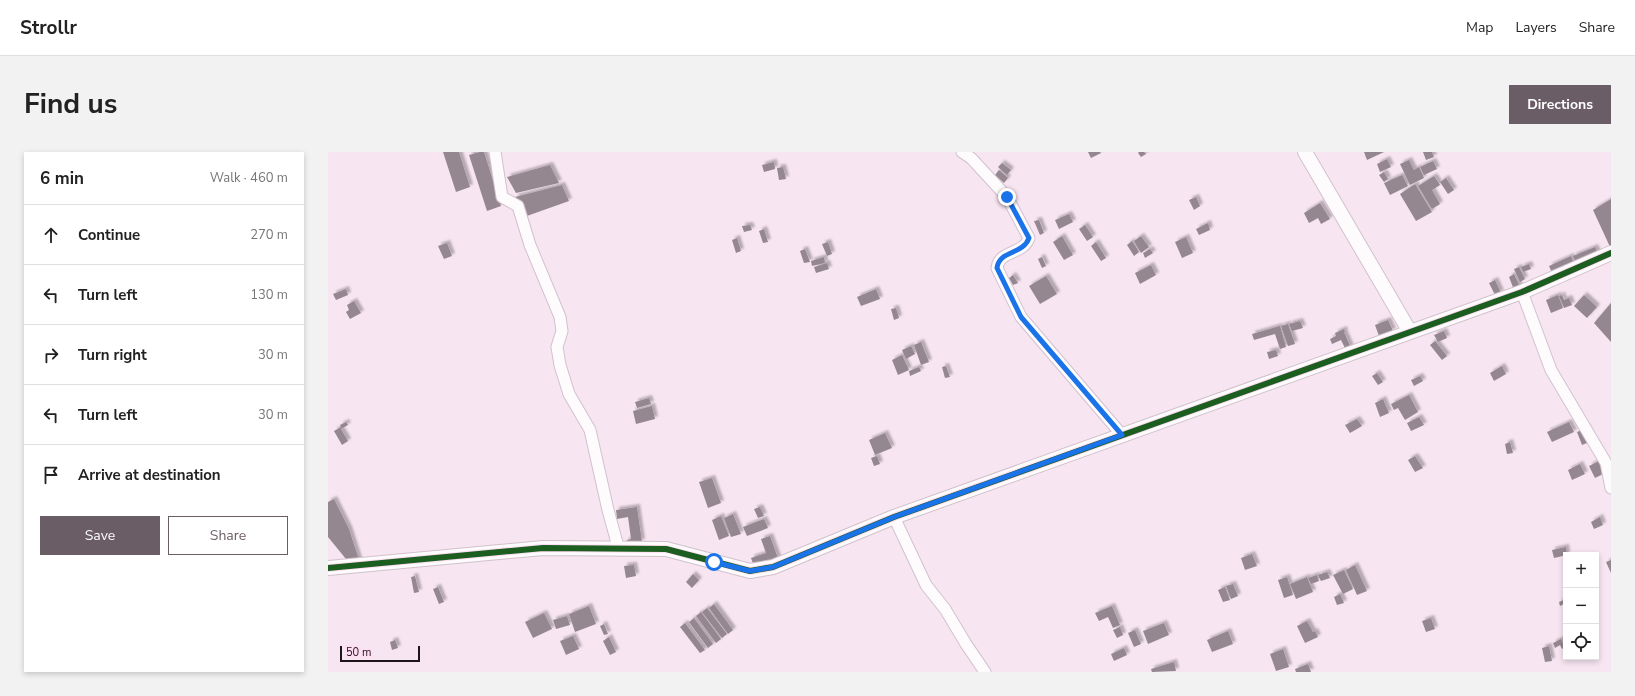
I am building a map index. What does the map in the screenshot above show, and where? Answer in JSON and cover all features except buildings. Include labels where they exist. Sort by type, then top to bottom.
[{"type":"street","points":[[495,152],[502,197],[518,206],[530,245],[560,317],[562,330],[557,347],[560,365],[569,394],[590,430],[608,510],[619,550]]},
{"type":"street","points":[[962,152],[971,158],[1007,197],[1029,238],[1024,247],[1002,258],[998,263],[997,268],[1021,317],[1122,435]]},
{"type":"street","points":[[1305,152],[1410,332]]},
{"type":"street","points":[[328,568],[543,548],[619,550],[666,549],[750,571],[773,567],[894,517],[1522,292],[1611,253]]},
{"type":"street","points":[[1522,292],[1551,370],[1606,463],[1611,488]]},
{"type":"street","points":[[894,517],[926,585],[945,609],[985,672]]},
{"type":"cycle path","points":[[328,568],[543,548],[666,549],[750,571],[773,567],[894,517],[1522,292],[1611,253]]},
{"type":"route","points":[[714,562],[750,571],[773,567],[894,517],[1122,435],[1021,317],[997,268],[998,263],[1002,258],[1024,247],[1029,238],[1007,197]]}]
